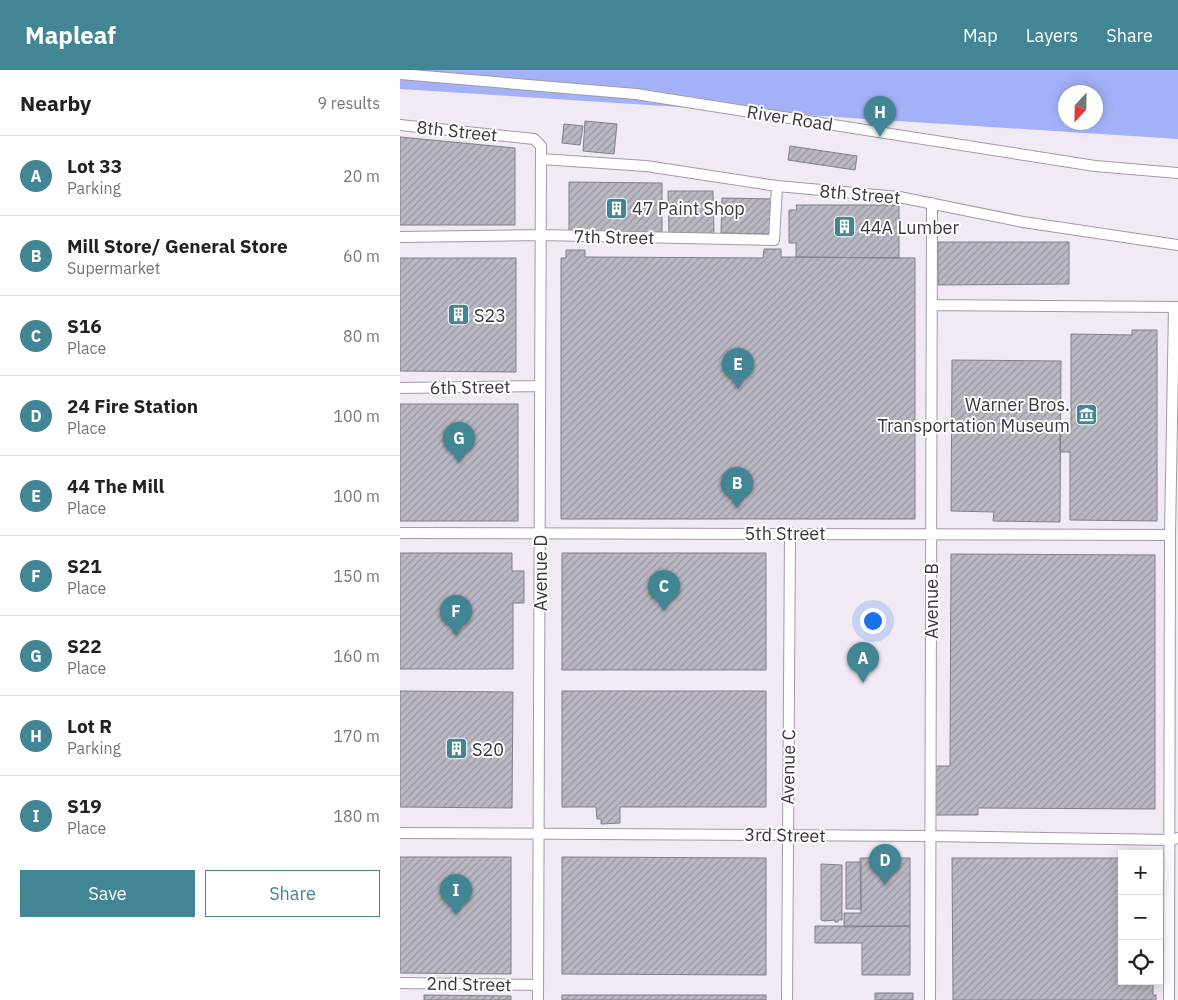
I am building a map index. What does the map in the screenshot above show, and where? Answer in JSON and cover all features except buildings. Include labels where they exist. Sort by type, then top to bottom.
[{"type":"lane","name":"River Road","points":[[400,74],[636,94],[1095,166],[1178,173]]},
{"type":"lane","name":"8th Street","points":[[400,125],[534,139],[541,146]]},
{"type":"lane","name":"Avenue D","points":[[538,1000],[541,146]]},
{"type":"lane","name":"8th Street","points":[[541,159],[646,166],[777,186],[899,197],[932,202],[1023,222],[1178,244]]},
{"type":"lane","name":"7th Street","points":[[400,237],[540,235],[774,240],[777,186]]},
{"type":"lane","name":"Avenue B","points":[[930,1000],[932,202]]},
{"type":"lane","points":[[932,305],[1176,307],[1175,453],[1170,535],[1175,841],[1169,1000]]},
{"type":"lane","name":"6th Street","points":[[400,388],[540,386]]},
{"type":"lane","name":"5th Street","points":[[400,533],[1170,535]]},
{"type":"lane","name":"Avenue C","points":[[787,1000],[790,533]]},
{"type":"lane","name":"3rd Street","points":[[400,833],[930,836],[1175,841]]},
{"type":"lane","name":"2nd Street","points":[[400,983],[538,985]]},
{"type":"water","points":[[400,70],[1178,70],[1178,139],[400,89]]},
{"type":"place","name":"Lot R","points":[[880,137]]},
{"type":"place","name":"47 Paint Shop","points":[[616,208]]},
{"type":"place","name":"44A Lumber","points":[[844,227]]},
{"type":"place","name":"S23","points":[[458,315]]},
{"type":"place","name":"44 The Mill","points":[[738,389]]},
{"type":"place","name":"Warner Bros. Transportation Museum","points":[[1086,414]]},
{"type":"place","name":"S22","points":[[459,463]]},
{"type":"place","name":"Mill Store/ General Store","points":[[737,508]]},
{"type":"place","name":"S16","points":[[664,611]]},
{"type":"place","name":"S21","points":[[456,636]]},
{"type":"place","name":"Lot 33","points":[[863,683]]},
{"type":"place","name":"S20","points":[[456,749]]},
{"type":"place","name":"24 Fire Station","points":[[885,885]]},
{"type":"place","name":"S19","points":[[456,915]]}]
